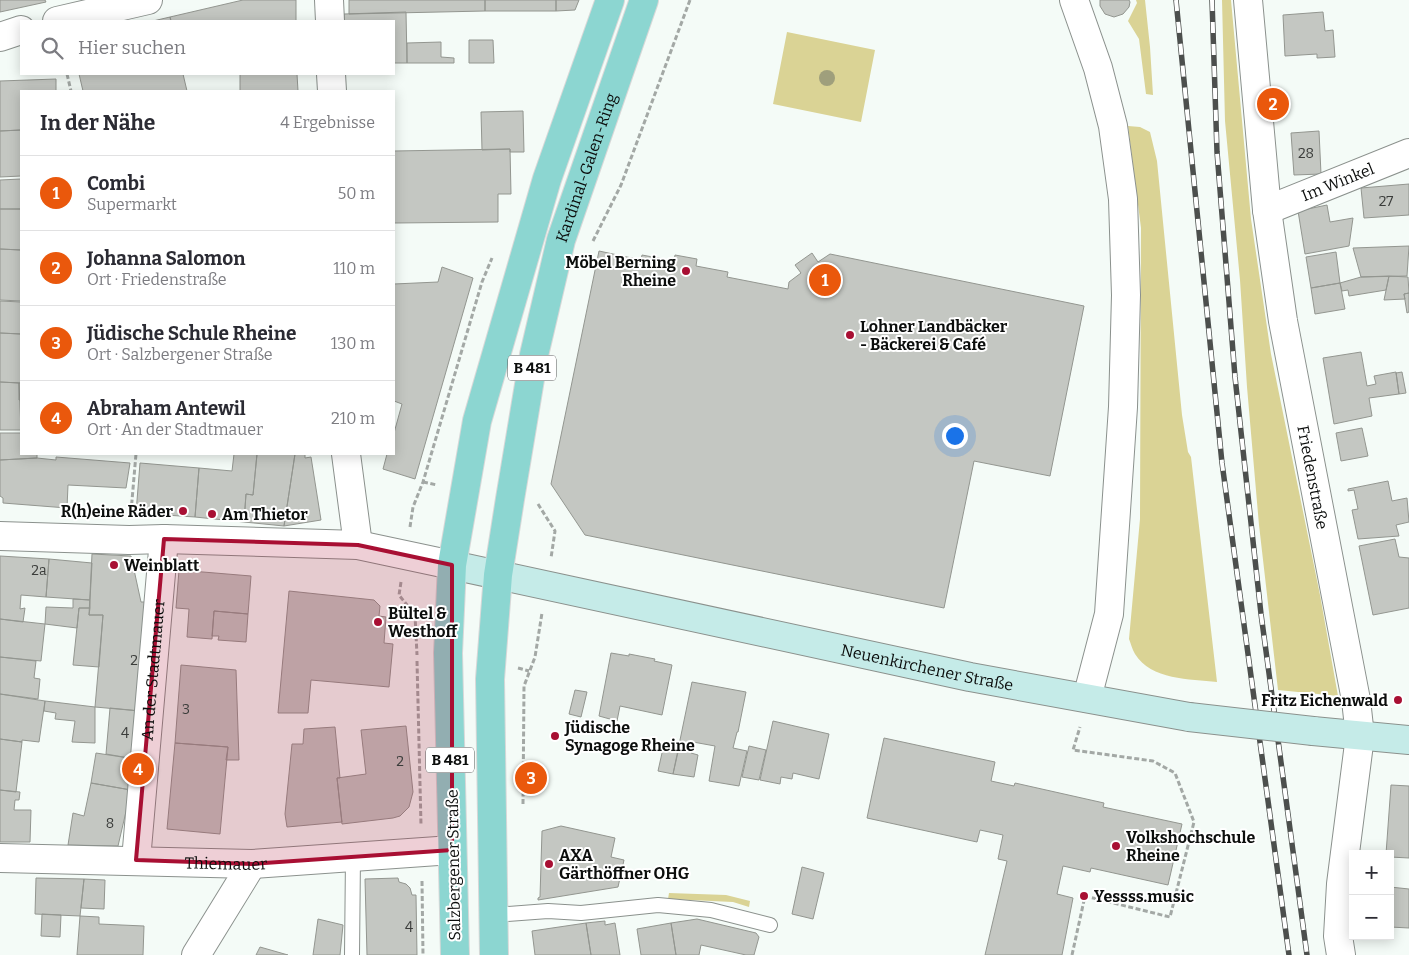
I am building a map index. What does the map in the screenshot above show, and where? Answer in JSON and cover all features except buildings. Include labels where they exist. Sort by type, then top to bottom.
[{"type":"main road","name":"Kardinal-Galen-Ring","points":[[452,565],[477,421],[499,341],[547,179],[610,0]]},
{"type":"main road","name":"Kardinal-Galen-Ring","points":[[498,575],[534,355],[561,240],[644,0]]},
{"type":"main road","name":"Salzbergener Straße","points":[[452,565],[448,652],[455,955]]},
{"type":"main road","name":"B 481","points":[[494,955],[490,679],[498,575]]},
{"type":"street","points":[[61,20],[148,0]]},
{"type":"street","points":[[329,0],[330,20]]},
{"type":"street","points":[[1074,0],[1098,68],[1112,126],[1123,199],[1126,295],[1123,407],[1109,614],[1087,698]]},
{"type":"street","name":"Friedenstraße","points":[[1248,0],[1267,210],[1283,321],[1356,700],[1360,736],[1341,884],[1338,936],[1341,955]]},
{"type":"street","points":[[0,37],[20,30]]},
{"type":"street","points":[[331,75],[332,90]]},
{"type":"street","name":"Im Winkel","points":[[1267,210],[1409,153]]},
{"type":"street","points":[[346,455],[358,546]]},
{"type":"street","points":[[0,536],[129,540],[164,539],[358,546],[452,565]]},
{"type":"street","name":"An der Stadtmauer","points":[[136,860],[164,539]]},
{"type":"street","name":"Neuenkirchener Straße","points":[[452,565],[925,667],[1190,717],[1409,740]]},
{"type":"street","name":"Thiemauer","points":[[0,858],[252,864],[452,850]]},
{"type":"street","points":[[196,955],[252,864]]},
{"type":"lane","points":[[352,955],[353,856]]},
{"type":"lane","points":[[494,916],[548,911],[581,913],[658,905],[711,910],[770,925]]},
{"type":"path","points":[[590,247],[621,185],[690,0]]},
{"type":"path","points":[[67,75],[71,90]]},
{"type":"path","points":[[129,540],[136,455]]},
{"type":"path","points":[[538,504],[555,531]]},
{"type":"path","points":[[399,595],[415,615],[423,955]]},
{"type":"path","points":[[523,814],[524,686],[535,657]]},
{"type":"path","points":[[1072,955],[1085,896],[1170,917],[1194,822],[1175,773],[1152,761],[1073,750],[1087,698]]},
{"type":"highlighted area","points":[[164,539],[358,545],[452,565],[452,850],[252,864],[136,860]]},
{"type":"shaded area","points":[[1136,0],[1145,0],[1153,95],[1146,94],[1139,39],[1128,21],[1137,3]]},
{"type":"shaded area","points":[[1222,0],[1231,0],[1251,219],[1271,354],[1320,595],[1338,696],[1278,690],[1259,525],[1240,280],[1225,121]]},
{"type":"shaded area","points":[[787,32],[875,50],[861,122],[773,104]]},
{"type":"shaded area","points":[[1128,126],[1140,127],[1150,132],[1157,161],[1182,415],[1188,452],[1191,457],[1217,682],[1172,677],[1151,669],[1142,663],[1135,654],[1129,639],[1140,519],[1141,228]]},
{"type":"shaded area","points":[[669,893],[726,895],[750,901],[749,907],[733,902],[668,899]]},
{"type":"railway","points":[[1176,0],[1222,463],[1289,955]]},
{"type":"railway","points":[[1212,0],[1217,152],[1235,377],[1261,614],[1307,955]]},
{"type":"place","name":"Johanna Salomon","points":[[1273,104]]},
{"type":"place","name":"Möbel Berning Rheine","points":[[686,271]]},
{"type":"place","name":"Combi","points":[[825,280]]},
{"type":"place","name":"Lohner Landbäcker - Bäckerei & Café","points":[[850,335]]},
{"type":"place","name":"R(h)eine Räder","points":[[183,511]]},
{"type":"place","name":"Am Thietor","points":[[212,514]]},
{"type":"place","name":"Weinblatt","points":[[114,565]]},
{"type":"place","name":"Bültel & Westhoff","points":[[378,622]]},
{"type":"place","name":"Fritz Eichenwald","points":[[1398,700]]},
{"type":"place","name":"Jüdische Synagoge Rheine","points":[[555,736]]},
{"type":"place","name":"Abraham Antewil","points":[[138,769]]},
{"type":"place","name":"Jüdische Schule Rheine","points":[[531,778]]},
{"type":"place","name":"Volkshochschule Rheine","points":[[1116,846]]},
{"type":"place","name":"AXA Gärthöffner OHG","points":[[549,864]]},
{"type":"place","name":"Yessss.music","points":[[1084,896]]}]
